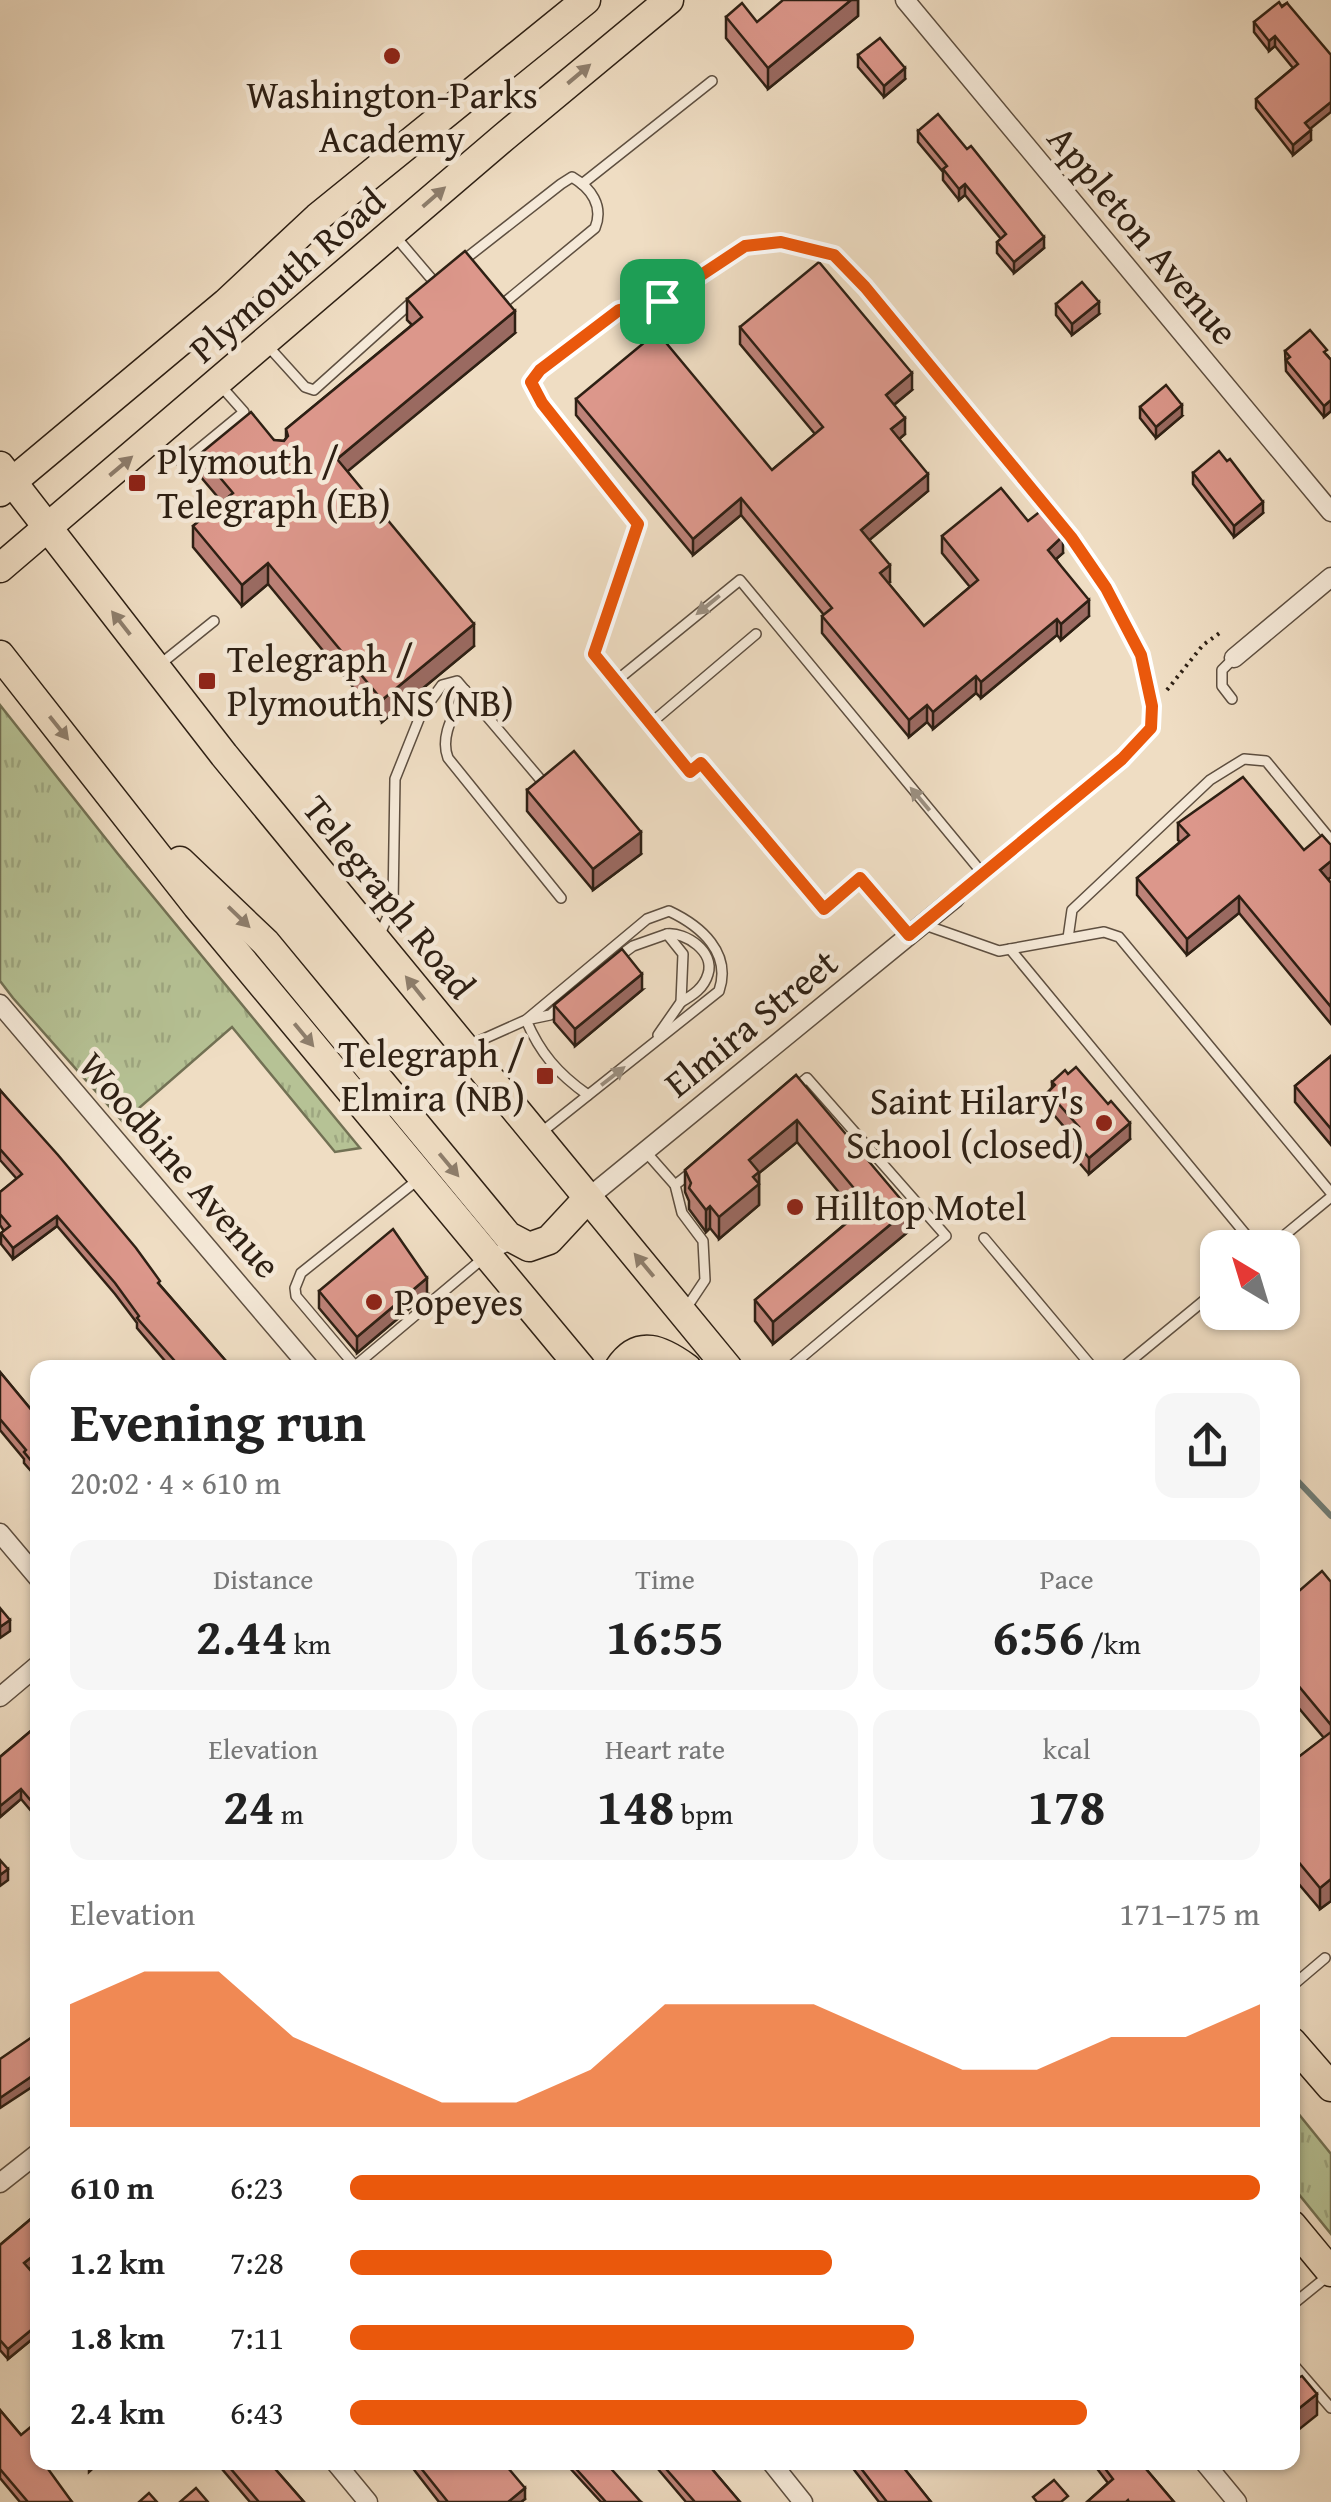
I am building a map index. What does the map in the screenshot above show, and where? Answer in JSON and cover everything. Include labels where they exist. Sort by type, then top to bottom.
[{"type":"main road","name":"Plymouth Road","points":[[4,480],[226,303],[318,217],[586,0]]},
{"type":"main road","name":"Plymouth Road","points":[[0,568],[669,0]]},
{"type":"main road","name":"Telegraph Road","points":[[4,480],[722,1360]]},
{"type":"main road","points":[[0,655],[197,906],[574,1360]]},
{"type":"main road","points":[[118,802],[266,943],[508,1236],[529,1247],[549,1240],[588,1198]]},
{"type":"main road","points":[[624,1360],[641,1348],[655,1348],[674,1360]]},
{"type":"main road","points":[[1300,2236],[1331,2273]]},
{"type":"street","name":"Appleton Avenue","points":[[904,0],[1331,512]]},
{"type":"street","points":[[1234,658],[1331,577]]},
{"type":"street","name":"Elmira Street","points":[[588,1198],[955,898]]},
{"type":"street","name":"Woodbine Avenue","points":[[0,1004],[303,1360]]},
{"type":"street","points":[[0,1532],[30,1568]]},
{"type":"street","points":[[0,1697],[30,1672]]},
{"type":"street","points":[[0,2183],[30,2159]]},
{"type":"street","points":[[342,2470],[368,2502]]},
{"type":"street","points":[[777,2470],[803,2502]]},
{"type":"street","points":[[1211,2470],[1237,2502]]},
{"type":"lane","points":[[582,184],[712,81]]},
{"type":"lane","points":[[266,343],[305,387],[314,390],[435,284],[572,177],[598,205],[600,216],[595,228],[504,303]]},
{"type":"lane","points":[[392,233],[435,284]]},
{"type":"lane","points":[[955,898],[1122,759],[1151,728],[1152,706],[1141,655],[1106,588],[1071,537],[865,287],[834,255],[781,242],[745,246],[662,301],[619,310],[540,370],[531,382],[542,403],[638,524],[594,654],[690,772],[701,763],[824,909],[860,878],[916,929],[999,951],[1104,932],[1120,936],[1331,1195],[1290,1230]]},
{"type":"lane","points":[[218,383],[256,427]]},
{"type":"lane","points":[[182,464],[244,412]]},
{"type":"lane","points":[[616,681],[740,580],[983,874]]},
{"type":"lane","points":[[156,668],[214,622]]},
{"type":"lane","points":[[651,724],[756,634]]},
{"type":"lane","points":[[1232,699],[1222,686],[1222,670],[1234,658]]},
{"type":"lane","points":[[377,942],[393,906],[394,778],[421,714],[442,685],[456,681],[546,786]]},
{"type":"lane","points":[[465,690],[447,732],[444,748],[448,758],[561,898]]},
{"type":"lane","points":[[1068,938],[1072,910],[1210,780],[1244,759],[1266,760],[1331,840]]},
{"type":"lane","points":[[526,1020],[647,919],[670,911],[695,923],[712,943],[723,968],[719,991],[536,1136]]},
{"type":"lane","points":[[464,1048],[526,1020],[550,1014],[633,946],[679,933],[696,944],[709,960],[709,972],[700,988],[680,1002],[651,1046]]},
{"type":"lane","points":[[667,934],[683,954],[680,1002]]},
{"type":"lane","points":[[1010,949],[1241,1230]]},
{"type":"lane","points":[[526,1020],[549,1063],[588,1095]]},
{"type":"lane","points":[[778,1102],[806,1078],[946,1236],[799,1360]]},
{"type":"lane","points":[[645,1152],[676,1185],[682,1213],[703,1241],[705,1280],[683,1312]]},
{"type":"lane","points":[[676,1185],[704,1161]]},
{"type":"lane","points":[[350,1360],[296,1296],[295,1288],[301,1273],[422,1176]]},
{"type":"lane","points":[[984,1238],[1085,1360]]},
{"type":"lane","points":[[362,1360],[487,1255],[518,1241]]},
{"type":"lane","points":[[1132,1360],[1200,1304]]},
{"type":"lane","points":[[1300,1979],[1324,1958]]},
{"type":"lane","points":[[1300,2298],[1331,2273]]},
{"type":"lane","points":[[1300,2372],[1331,2408]]},
{"type":"path","points":[[1152,706],[1203,644],[1220,632]]},
{"type":"green space","points":[[0,705],[360,1148],[335,1152],[232,1027],[123,1122],[13,998],[0,981]]},
{"type":"green space","points":[[1300,2116],[1331,2154],[1331,2234],[1300,2196]]},
{"type":"building","points":[[783,0],[851,0],[768,68],[726,17],[742,3],[757,22]]},
{"type":"building","points":[[1279,2],[1282,7],[1287,3],[1331,55],[1331,102],[1305,123],[1311,130],[1293,145],[1256,99],[1298,64],[1275,36],[1269,41],[1254,22]]},
{"type":"building","points":[[880,38],[905,68],[884,86],[858,55]]},
{"type":"building","points":[[938,114],[967,149],[971,146],[1044,237],[1014,262],[997,242],[1006,234],[965,184],[959,189],[943,169],[947,166],[918,131]]},
{"type":"building","points":[[465,251],[515,311],[337,459],[474,624],[382,700],[268,563],[242,585],[193,526],[233,493],[200,454],[251,412],[274,440],[284,441],[288,436],[286,429],[422,317],[407,299]]},
{"type":"building","points":[[819,262],[912,373],[886,395],[905,418],[891,429],[928,474],[861,530],[890,565],[880,573],[924,626],[978,580],[942,536],[1001,488],[1028,521],[1042,510],[1063,536],[1048,550],[1089,600],[1061,624],[1057,619],[981,682],[976,676],[933,712],[927,705],[909,720],[822,616],[832,608],[741,498],[693,539],[576,399],[657,332],[772,470],[823,427],[740,327]]},
{"type":"building","points":[[1082,282],[1099,302],[1072,324],[1056,304]]},
{"type":"building","points":[[1310,330],[1331,360],[1331,400],[1324,406],[1286,360],[1290,357],[1285,351]]},
{"type":"building","points":[[1166,385],[1182,405],[1156,427],[1140,407]]},
{"type":"building","points":[[1219,451],[1227,461],[1230,459],[1263,502],[1234,526],[1193,473]]},
{"type":"building","points":[[574,751],[641,832],[593,869],[527,790]]},
{"type":"building","points":[[1243,777],[1304,850],[1322,835],[1331,845],[1331,861],[1320,870],[1331,883],[1331,1007],[1239,896],[1187,939],[1137,878],[1189,835],[1178,823]]},
{"type":"building","points":[[622,949],[642,974],[575,1029],[554,1005]]},
{"type":"building","points":[[1331,1056],[1331,1129],[1295,1086]]},
{"type":"building","points":[[1076,1067],[1130,1123],[1089,1158],[1070,1136],[1079,1127],[1048,1092],[1065,1070],[1068,1074]]},
{"type":"building","points":[[796,1075],[909,1209],[773,1322],[755,1300],[868,1205],[797,1120],[749,1160],[759,1172],[753,1177],[759,1184],[719,1217],[710,1206],[706,1210],[689,1188],[691,1183],[685,1170]]},
{"type":"building","points":[[0,1090],[136,1248],[158,1283],[225,1360],[174,1360],[57,1216],[13,1248],[1,1233],[10,1226],[0,1214],[0,1192],[22,1174],[0,1149]]},
{"type":"building","name":"Popeyes","points":[[393,1229],[427,1278],[357,1337],[319,1291]]},
{"type":"building","points":[[0,1372],[30,1408],[30,1459],[26,1450],[0,1419]]},
{"type":"building","points":[[1322,1571],[1331,1582],[1331,1725],[1300,1688],[1300,1590]]},
{"type":"building","points":[[0,1608],[10,1620],[0,1627]]},
{"type":"building","points":[[30,1732],[30,1800],[21,1789],[0,1806],[0,1757]]},
{"type":"building","points":[[1331,1732],[1331,1879],[1320,1888],[1300,1864],[1300,1756]]},
{"type":"building","points":[[30,2038],[30,2077],[0,2098],[0,2059]]},
{"type":"building","points":[[30,2220],[30,2258],[24,2263],[30,2270],[30,2331],[8,2349],[0,2340],[0,2245]]},
{"type":"building","points":[[1302,2376],[1317,2394],[1300,2408],[1300,2377]]},
{"type":"building","points":[[0,2410],[21,2435],[30,2428],[30,2470],[49,2470],[72,2502],[28,2502],[0,2469]]},
{"type":"building","points":[[232,2470],[276,2470],[304,2502],[259,2502]]},
{"type":"building","points":[[422,2470],[510,2470],[525,2488],[508,2502],[448,2502]]},
{"type":"building","points":[[577,2470],[612,2470],[641,2502],[606,2502]]},
{"type":"building","points":[[667,2470],[713,2470],[740,2502],[695,2502]]},
{"type":"building","points":[[862,2470],[905,2470],[931,2502],[887,2502]]},
{"type":"building","points":[[1106,2470],[1147,2470],[1174,2502],[1087,2502],[1113,2479]]},
{"type":"building","points":[[1054,2480],[1068,2496],[1061,2502],[1037,2502],[1033,2497]]},
{"type":"building","points":[[196,2488],[208,2502],[180,2502]]},
{"type":"building","points":[[149,2493],[157,2502],[139,2502]]},
{"type":"waterway","points":[[1300,1483],[1331,1516]]},
{"type":"place","name":"Washington-Parks Academy","points":[[392,56]]},
{"type":"place","name":"Plymouth / Telegraph (EB)","points":[[137,483]]},
{"type":"place","name":"Telegraph / Plymouth NS (NB)","points":[[207,681]]},
{"type":"place","name":"Telegraph / Elmira (NB)","points":[[545,1076]]},
{"type":"place","name":"Saint Hilary's School (closed)","points":[[1104,1123]]},
{"type":"place","name":"Hilltop Motel","points":[[795,1207]]},
{"type":"place","name":"Popeyes","points":[[374,1302]]},
{"type":"route","points":[[781,242],[834,255],[865,287],[1071,537],[1106,588],[1141,655],[1152,706],[1151,728],[1122,759],[909,935],[860,878],[824,909],[701,763],[690,772],[594,654],[638,524],[542,403],[531,382],[540,370],[619,310],[662,301],[745,246],[781,242]]}]
